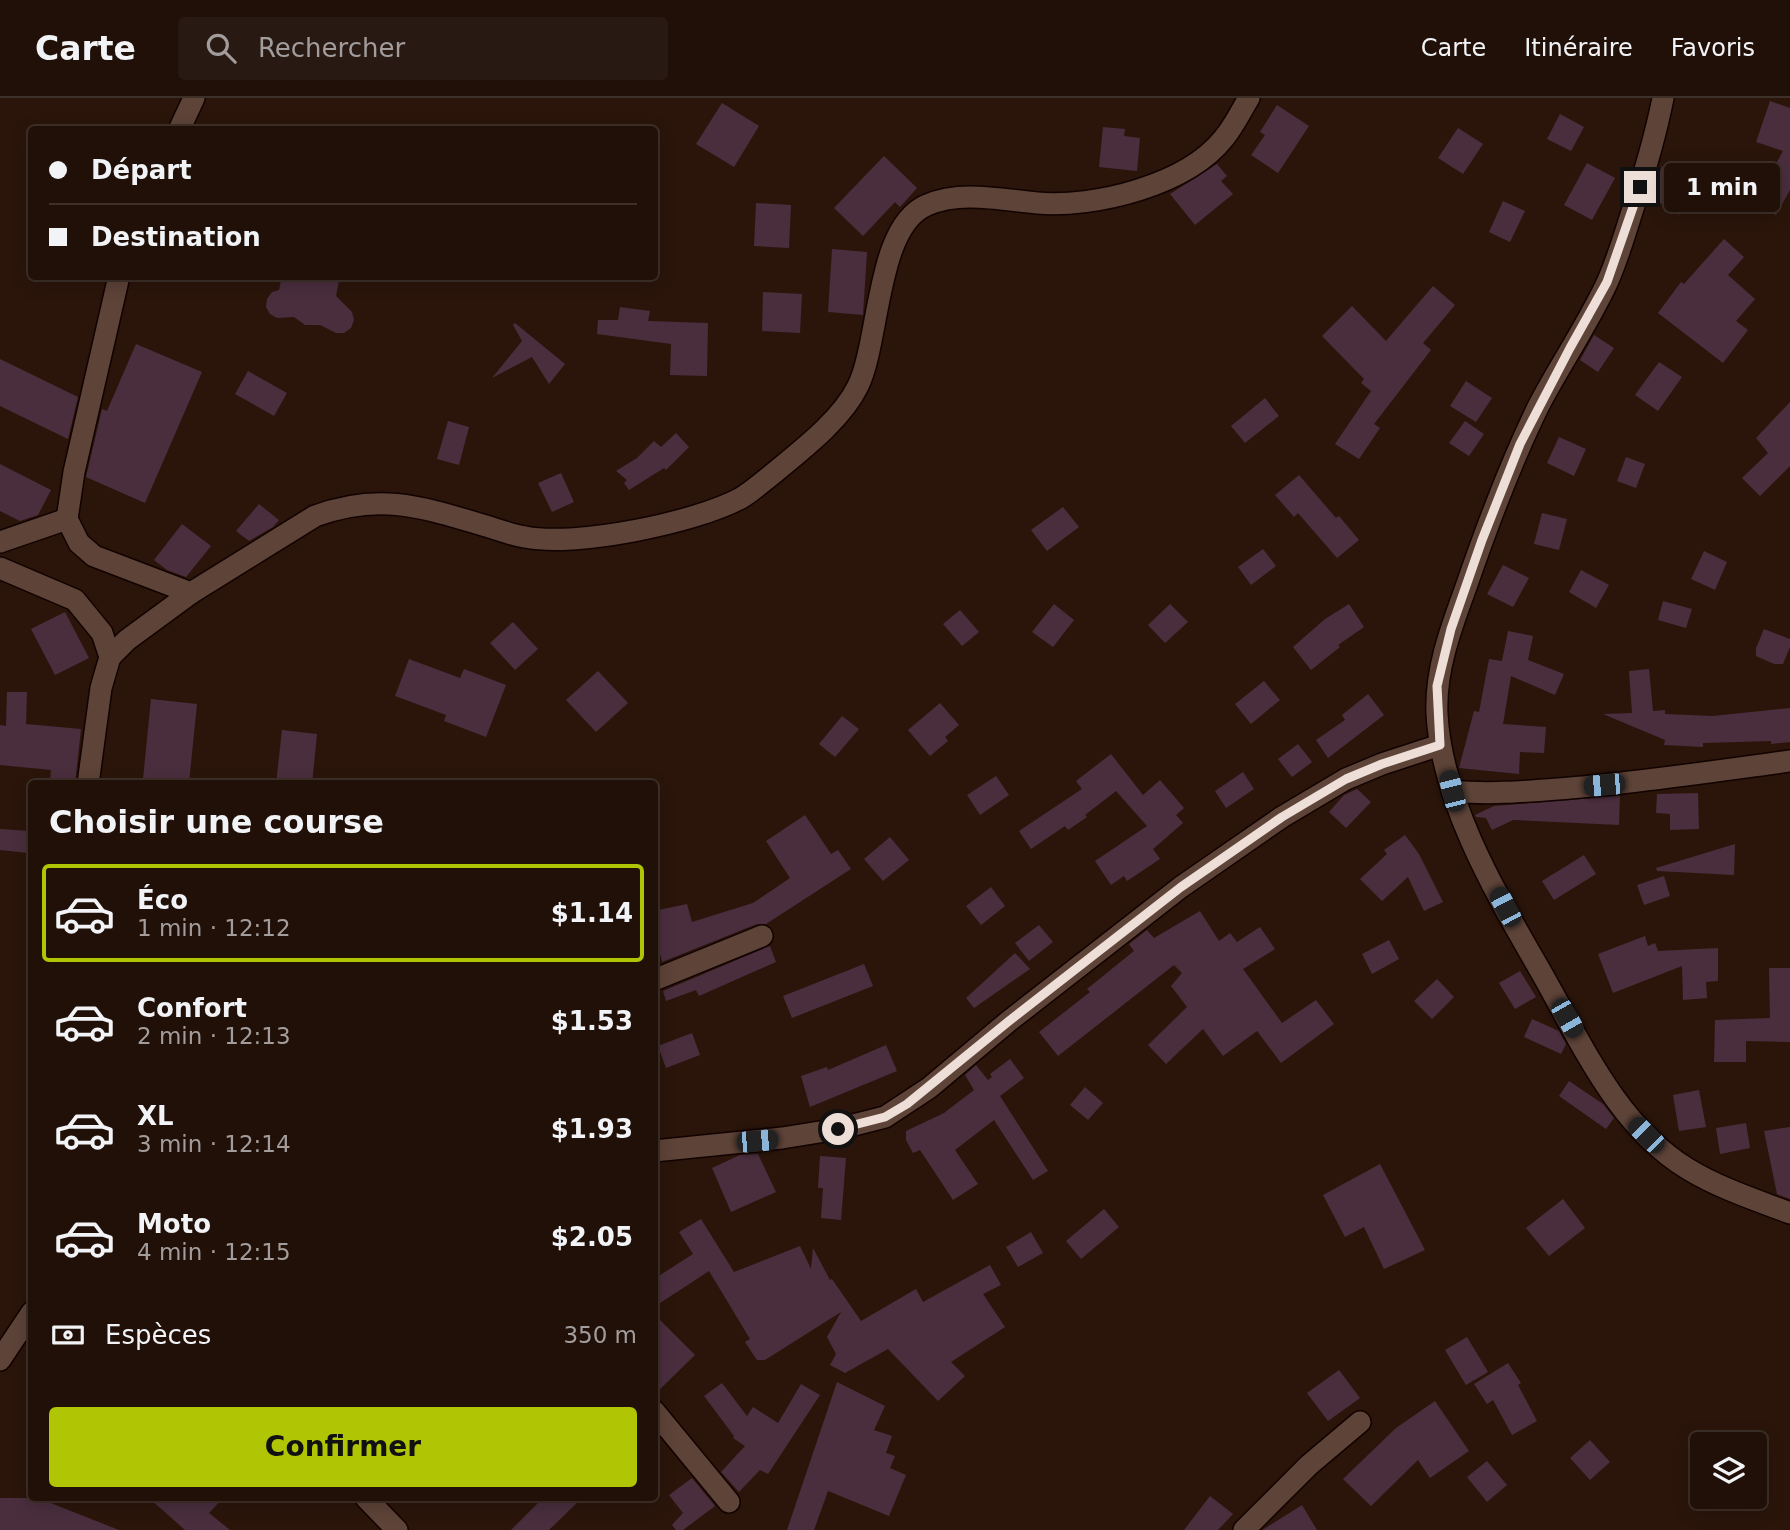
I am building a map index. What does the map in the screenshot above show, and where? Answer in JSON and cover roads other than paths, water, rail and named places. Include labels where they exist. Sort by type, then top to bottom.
[{"type":"street","points":[[181,126],[194,98]]},
{"type":"street","points":[[89,780],[101,688],[110,657],[127,640],[191,593],[315,516],[337,508],[368,502],[425,508],[525,537],[564,540],[644,529],[710,512],[743,497],[807,446],[847,404],[859,385],[866,365],[894,243],[909,219],[924,205],[946,199],[975,197],[1058,203],[1092,200],[1144,188],[1172,178],[1224,139],[1249,98]]},
{"type":"street","points":[[1663,98],[1654,144],[1607,282],[1520,444],[1451,629],[1437,686],[1440,745],[1452,791],[1481,863],[1605,1084],[1632,1121],[1660,1149],[1688,1170],[1790,1213]]},
{"type":"street","points":[[118,280],[74,472],[67,519],[79,543],[94,556],[191,593]]},
{"type":"street","points":[[0,542],[67,519]]},
{"type":"street","points":[[0,568],[75,600],[102,633],[110,657]]},
{"type":"street","points":[[658,1151],[782,1138],[838,1129],[885,1117],[929,1088],[1009,1021],[1181,887],[1282,817],[1346,779],[1440,745]]},
{"type":"street","points":[[1452,791],[1499,793],[1604,785],[1790,761]]},
{"type":"street","points":[[658,978],[762,936]]},
{"type":"street","points":[[0,1360],[28,1318]]},
{"type":"street","points":[[658,1415],[729,1502]]},
{"type":"street","points":[[1244,1530],[1309,1465],[1360,1422]]},
{"type":"street","points":[[369,1501],[397,1530]]}]
